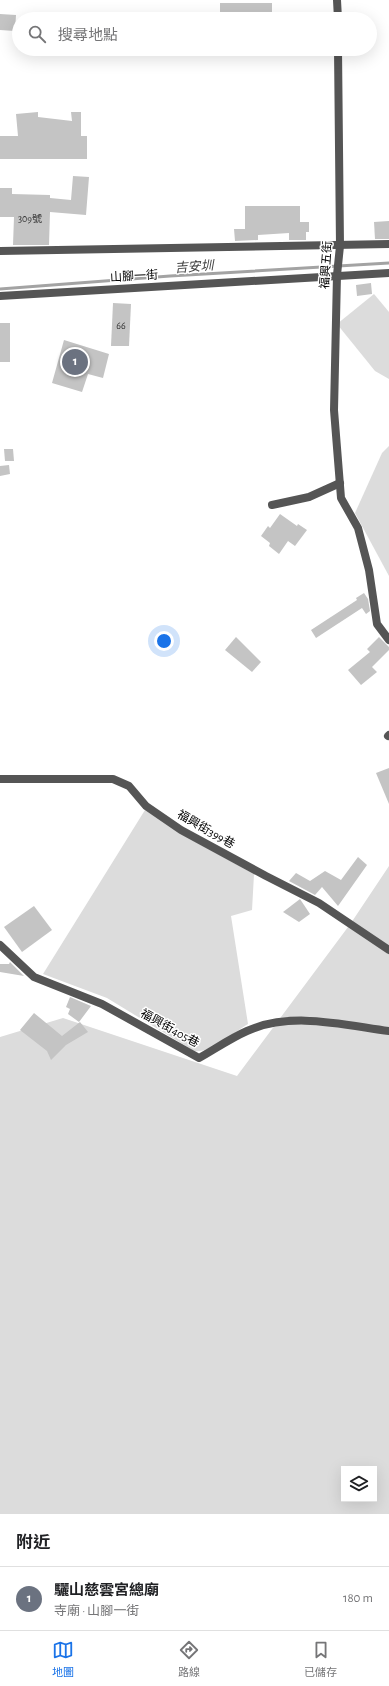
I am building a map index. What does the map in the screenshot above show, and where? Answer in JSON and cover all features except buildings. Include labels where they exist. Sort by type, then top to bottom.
[{"type":"street","points":[[337,0],[338,12]]},
{"type":"street","name":"福興五街","points":[[338,56],[340,246],[337,275],[334,410],[341,498],[358,528],[369,570],[377,624],[389,640]]},
{"type":"street","points":[[0,251],[389,244]]},
{"type":"street","name":"山腳一街","points":[[0,296],[389,273]]},
{"type":"street","points":[[272,505],[309,497],[340,483]]},
{"type":"street","name":"福興街399巷","points":[[0,779],[113,779],[123,782],[129,786],[146,806],[181,830],[260,873],[320,903],[389,950]]},
{"type":"street","name":"福興街405巷","points":[[0,945],[34,977],[102,1004],[199,1058],[247,1031],[263,1025],[282,1022],[317,1021],[389,1031]]},
{"type":"shaded area","points":[[374,294],[389,312],[389,379],[375,371],[337,324]]},
{"type":"shaded area","points":[[389,446],[389,576],[355,513],[382,453]]},
{"type":"shaded area","points":[[145,810],[194,841],[254,874],[252,910],[231,916],[248,1024],[214,1046],[200,1051],[194,1051],[107,998],[43,974]]},
{"type":"shaded area","points":[[389,866],[389,1514],[0,1514],[0,1037],[63,1018],[237,1076],[351,923]]},
{"type":"waterway","name":"吉安圳","points":[[0,289],[170,276],[389,263]]},
{"type":"place","name":"驪山慈雲宮總廟","points":[[75,362]]}]
